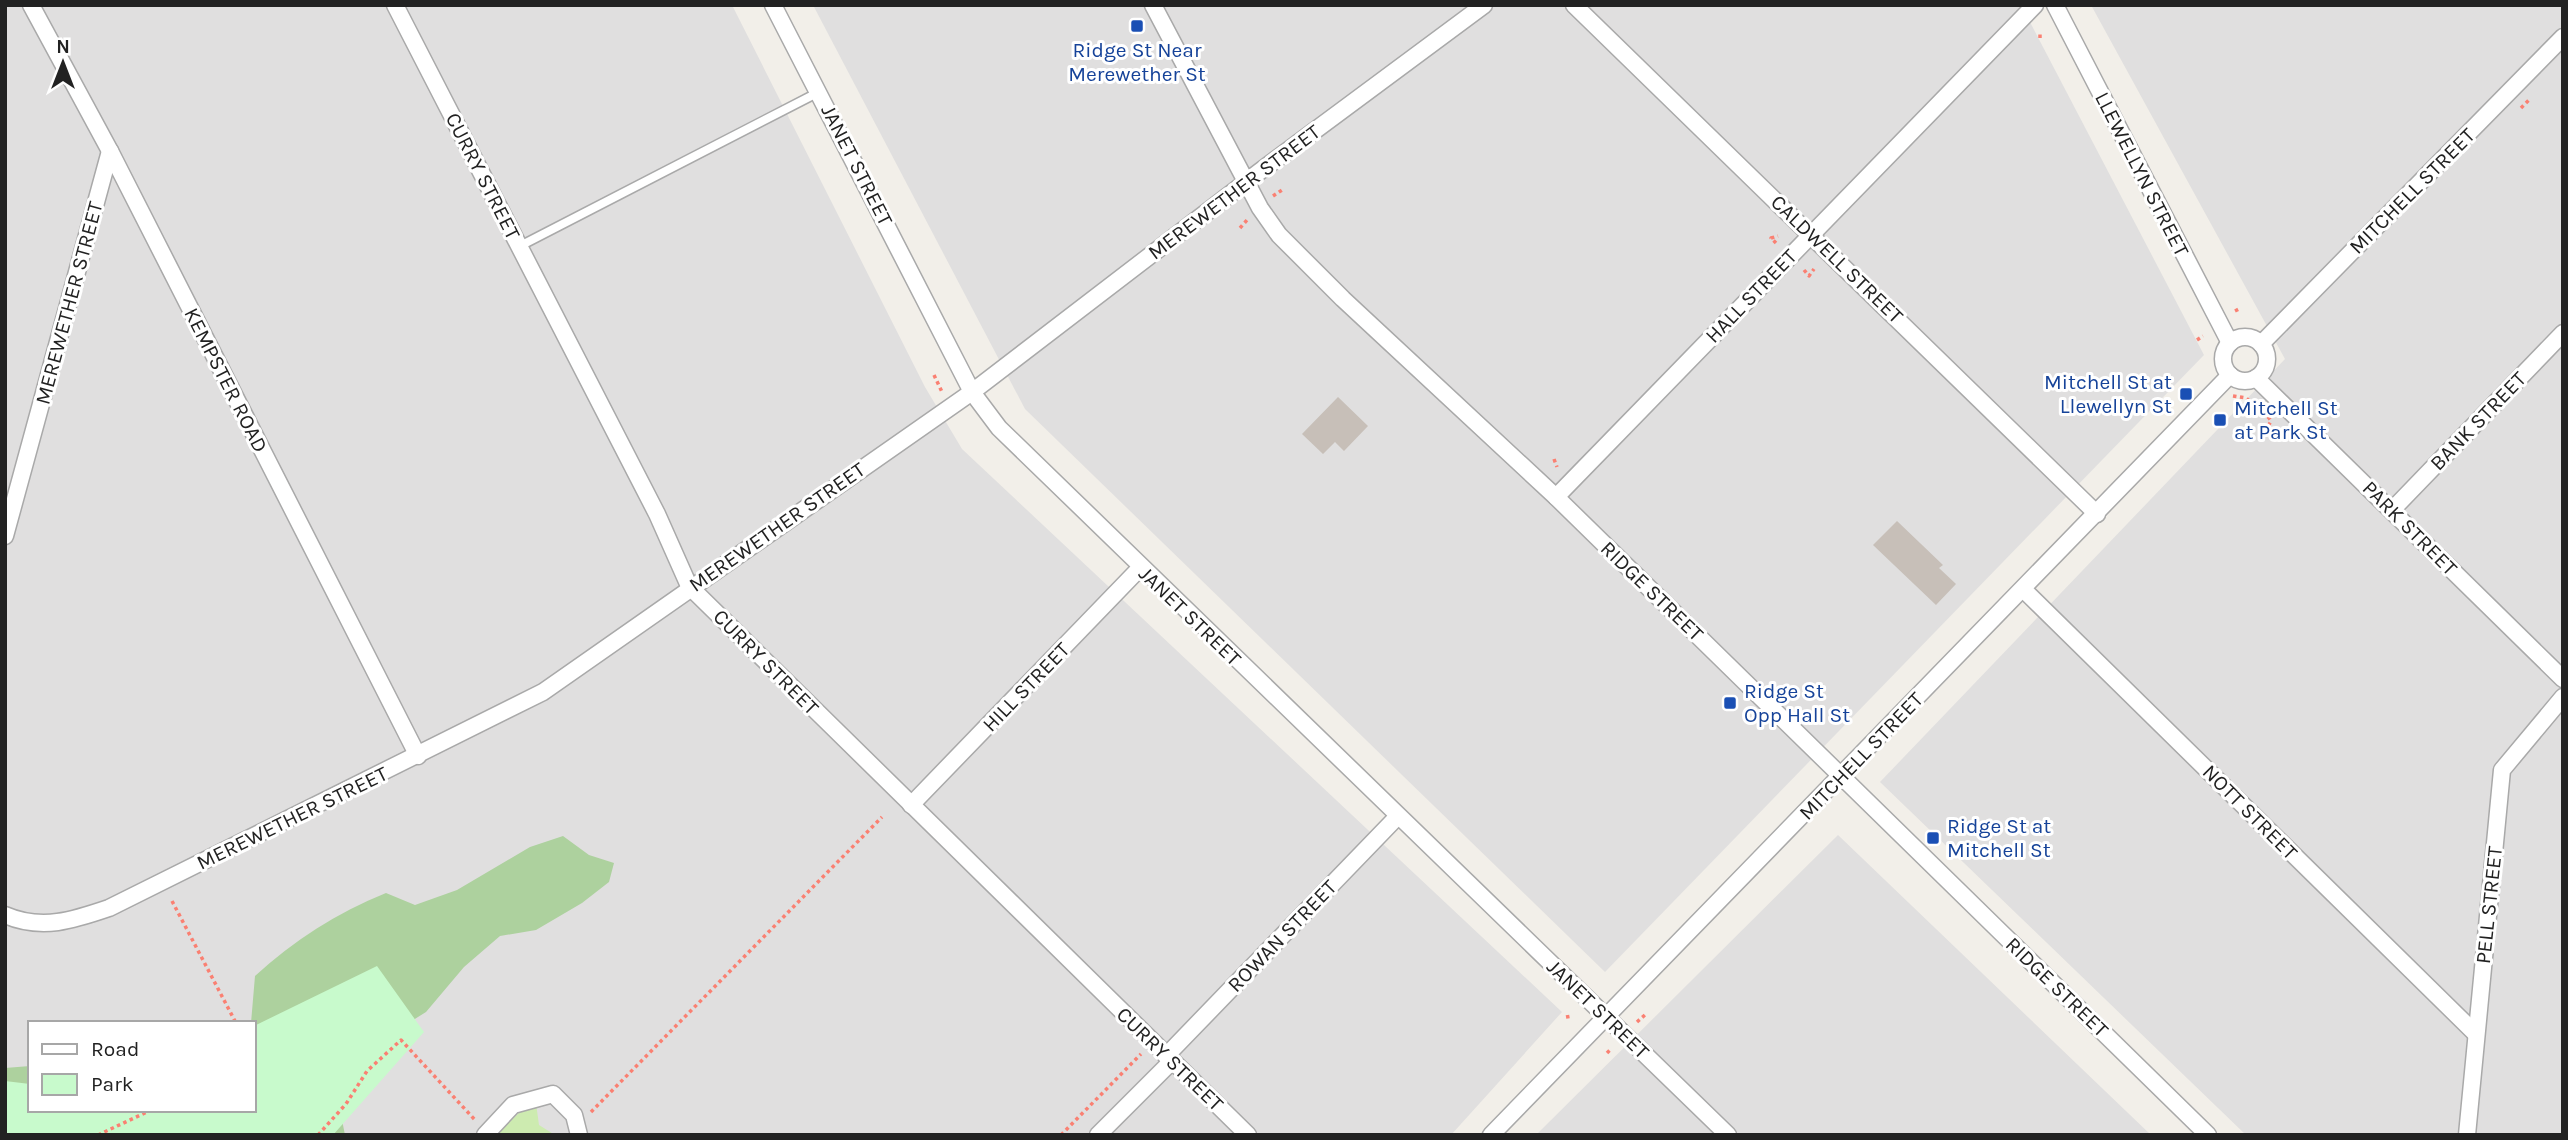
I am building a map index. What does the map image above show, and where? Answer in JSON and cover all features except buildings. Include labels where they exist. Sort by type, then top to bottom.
[{"type":"street","name":"KEMPSTER ROAD","points":[[32,5],[110,151],[418,756]]},
{"type":"street","name":"CURRY STREET","points":[[395,5],[657,514],[689,586],[1248,1135]]},
{"type":"street","name":"JANET STREET","points":[[773,5],[972,392],[999,428],[1140,568],[1728,1135]]},
{"type":"street","name":"RIDGE STREET","points":[[1153,5],[1246,182],[1279,236],[1556,497],[2208,1135]]},
{"type":"street","name":"MEREWETHER STREET","points":[[5,915],[37,924],[66,923],[109,908],[543,692],[689,586],[972,392],[1246,182],[1484,5]]},
{"type":"street","name":"CALDWELL STREET","points":[[1574,5],[2097,514]]},
{"type":"street","name":"HALL STREET","points":[[1556,497],[2035,5]]},
{"type":"street","name":"LLEWELLYN STREET","points":[[2054,5],[2230,343]]},
{"type":"street","name":"MITCHELL STREET","points":[[2260,344],[2563,37]]},
{"type":"street","name":"MEREWETHER STREET","points":[[5,536],[110,151]]},
{"type":"street","name":"BANK STREET","points":[[2393,509],[2563,333]]},
{"type":"street","points":[[2248,337],[2260,344],[2267,358],[2262,373],[2256,378],[2239,381],[2230,375],[2223,363],[2230,343],[2248,337]]},
{"type":"street","name":"MITCHELL STREET","points":[[1492,1135],[2230,375]]},
{"type":"street","name":"PARK STREET","points":[[2256,378],[2393,509],[2563,679]]},
{"type":"street","name":"HILL STREET","points":[[911,806],[1140,568]]},
{"type":"street","name":"NOTT STREET","points":[[2024,590],[2476,1034]]},
{"type":"street","name":"PELL STREET","points":[[2467,1135],[2502,770],[2563,698]]},
{"type":"street","name":"ROWAN STREET","points":[[1098,1135],[1398,816]]},
{"type":"street","points":[[486,1134],[513,1105],[553,1094],[574,1115],[579,1135]]},
{"type":"lane","points":[[520,247],[819,92]]},
{"type":"path","points":[[2522,108],[2529,100]]},
{"type":"path","points":[[1273,196],[1282,190]]},
{"type":"path","points":[[1240,228],[1247,220]]},
{"type":"path","points":[[1776,243],[1771,238],[1778,236]]},
{"type":"path","points":[[1804,270],[1809,276],[1814,269]]},
{"type":"path","points":[[2235,311],[2241,308]]},
{"type":"path","points":[[2197,340],[2203,336]]},
{"type":"path","points":[[2233,396],[2246,398],[2269,418],[2271,421],[2267,428]]},
{"type":"path","points":[[2241,403],[2246,398]]},
{"type":"path","points":[[1554,459],[1557,467]]},
{"type":"path","points":[[589,1117],[594,1107],[882,817]]},
{"type":"path","points":[[172,901],[235,1021]]},
{"type":"path","points":[[1634,1024],[1646,1014]]},
{"type":"path","points":[[1566,1017],[1572,1016]]},
{"type":"path","points":[[318,1135],[346,1104],[367,1071],[401,1040],[486,1134]]},
{"type":"path","points":[[1061,1135],[1141,1054]]},
{"type":"path","points":[[98,1135],[147,1112]]},
{"type":"shaded area","points":[[5,5],[732,5],[925,387],[962,449],[1562,1012],[1451,1135],[5,1135]]},
{"type":"shaded area","points":[[813,5],[2021,5],[2204,355],[1605,972],[1025,409]]},
{"type":"shaded area","points":[[2091,5],[2563,5],[2563,1135],[2246,1135],[1880,782],[2285,359]]},
{"type":"shaded area","points":[[1838,835],[2151,1135],[1536,1135]]},
{"type":"green space","points":[[563,836],[589,855],[614,863],[609,882],[582,903],[536,930],[500,936],[464,967],[426,1012],[410,1022],[339,1105],[345,1135],[5,1135],[5,1068],[28,1066],[28,1112],[256,1112],[256,1021],[251,1021],[255,976],[301,939],[368,901],[386,893],[415,905],[457,890],[530,847]]},
{"type":"green space","points":[[377,966],[424,1032],[333,1135],[5,1135],[5,1081],[28,1084],[28,1112],[256,1112],[256,1025]]},
{"type":"green space","points":[[536,1103],[539,1125],[555,1135],[496,1135],[525,1107]]},
{"type":"place","name":"Ridge St Near Merewether St","points":[[1137,26]]},
{"type":"place","name":"Mitchell St at Llewellyn St","points":[[2186,394]]},
{"type":"place","name":"Mitchell St at Park St","points":[[2220,420]]},
{"type":"place","name":"Ridge St Opp Hall St","points":[[1730,703]]},
{"type":"place","name":"Ridge St at Mitchell St","points":[[1933,838]]}]
